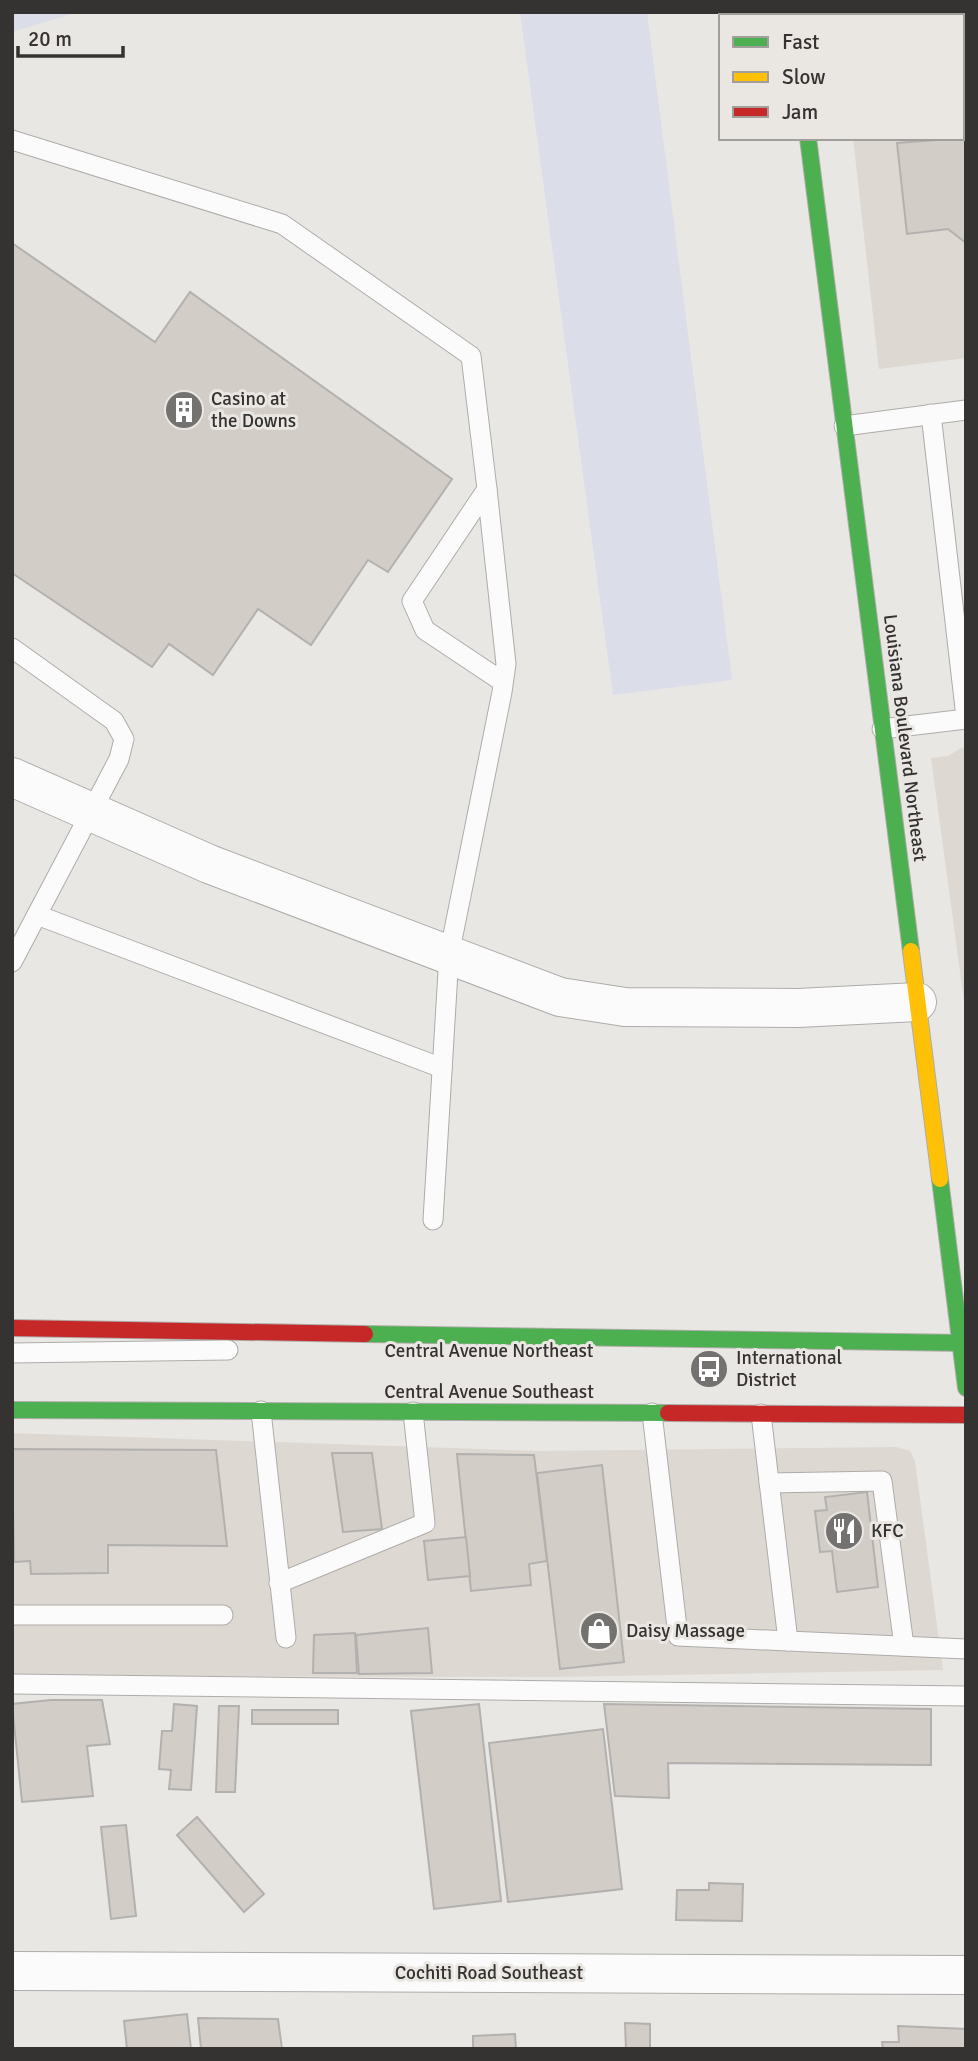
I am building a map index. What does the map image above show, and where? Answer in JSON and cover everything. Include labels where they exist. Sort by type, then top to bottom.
[{"type":"main road","name":"Louisiana Boulevard Northeast","points":[[808,140],[917,1002],[963,1343],[966,1388]]},
{"type":"main road","name":"Central Avenue Northeast","points":[[12,1328],[963,1343]]},
{"type":"main road","name":"Central Avenue Southeast","points":[[12,1410],[966,1415]]},
{"type":"street","points":[[12,777],[209,864],[560,997],[625,1007],[799,1007],[917,1002]]},
{"type":"street","name":"Cochiti Road Southeast","points":[[12,1971],[966,1975]]},
{"type":"lane","points":[[12,140],[282,224],[471,356],[505,636],[503,682],[449,955],[433,1220]]},
{"type":"lane","points":[[844,426],[966,410]]},
{"type":"lane","points":[[883,729],[966,718],[932,414]]},
{"type":"lane","points":[[487,489],[412,601],[425,629],[503,682]]},
{"type":"lane","points":[[12,648],[114,721],[124,739],[119,759],[12,962]]},
{"type":"lane","points":[[37,915],[442,1068]]},
{"type":"lane","name":"Central Avenue Northeast","points":[[12,1353],[237,1349],[878,1354],[964,1364]]},
{"type":"lane","points":[[261,1411],[286,1638]]},
{"type":"lane","points":[[279,1583],[425,1523],[413,1412]]},
{"type":"lane","points":[[652,1413],[678,1636],[966,1649]]},
{"type":"lane","points":[[761,1414],[788,1641]]},
{"type":"lane","points":[[769,1483],[883,1481],[904,1646]]},
{"type":"lane","points":[[12,1615],[223,1615]]},
{"type":"lane","points":[[12,1685],[966,1696]]},
{"type":"shaded area","points":[[12,12],[78,12],[12,32]]},
{"type":"shaded area","points":[[520,12],[647,12],[732,680],[613,695]]},
{"type":"shaded area","points":[[964,94],[966,358],[879,369],[853,140],[964,140]]},
{"type":"shaded area","points":[[966,748],[966,1016],[931,758],[948,756]]},
{"type":"shaded area","points":[[12,1433],[536,1451],[896,1447],[910,1451],[915,1461],[943,1670],[560,1677],[12,1676]]},
{"type":"building","points":[[966,134],[966,243],[948,229],[907,234],[897,143],[964,140]]},
{"type":"building","name":"Casino at the Downs","points":[[12,243],[155,342],[190,292],[452,479],[388,572],[368,560],[311,645],[258,609],[213,675],[169,644],[152,667],[12,573]]},
{"type":"building","points":[[12,1449],[216,1450],[227,1546],[108,1545],[108,1573],[31,1574],[30,1561],[14,1562]]},
{"type":"building","points":[[332,1453],[372,1453],[382,1529],[343,1532]]},
{"type":"building","points":[[457,1454],[534,1455],[547,1561],[529,1564],[531,1585],[471,1591]]},
{"type":"building","points":[[602,1465],[624,1662],[560,1669],[537,1473]]},
{"type":"building","name":"KFC","points":[[867,1492],[878,1587],[837,1592],[832,1551],[820,1552],[815,1511],[827,1510],[825,1497]]},
{"type":"building","points":[[466,1537],[470,1576],[428,1580],[424,1541]]},
{"type":"building","points":[[428,1628],[432,1673],[359,1674],[356,1635]]},
{"type":"building","points":[[355,1633],[357,1673],[313,1673],[314,1635]]},
{"type":"building","points":[[51,1700],[102,1700],[110,1744],[87,1746],[93,1796],[22,1802],[12,1704]]},
{"type":"building","points":[[174,1704],[197,1706],[191,1790],[169,1789],[171,1770],[159,1769],[162,1731],[172,1731]]},
{"type":"building","points":[[479,1704],[501,1901],[434,1909],[411,1711]]},
{"type":"building","points":[[604,1704],[931,1709],[931,1765],[668,1763],[669,1798],[615,1796]]},
{"type":"building","points":[[219,1706],[239,1706],[235,1792],[216,1792]]},
{"type":"building","points":[[252,1710],[338,1710],[338,1724],[252,1724]]},
{"type":"building","points":[[603,1729],[622,1889],[508,1902],[489,1743]]},
{"type":"building","points":[[197,1817],[264,1894],[244,1912],[177,1835]]},
{"type":"building","points":[[126,1825],[136,1916],[111,1919],[101,1827]]},
{"type":"building","points":[[709,1883],[743,1884],[742,1921],[676,1920],[677,1890],[709,1890]]},
{"type":"building","points":[[187,2014],[191,2049],[127,2049],[124,2021]]},
{"type":"building","points":[[198,2018],[278,2019],[282,2049],[201,2049]]},
{"type":"building","points":[[625,2023],[650,2024],[650,2049],[626,2049]]},
{"type":"building","points":[[898,2026],[966,2029],[966,2049],[883,2049],[882,2042],[899,2042]]},
{"type":"building","points":[[515,2034],[516,2049],[473,2049],[473,2036]]},
{"type":"traffic: fast","points":[[808,140],[911,951]]},
{"type":"traffic: fast","points":[[940,1179],[966,1388]]},
{"type":"traffic: fast","points":[[365,1334],[966,1343]]},
{"type":"traffic: fast","points":[[12,1410],[668,1413]]},
{"type":"traffic: slow","points":[[911,951],[940,1179]]},
{"type":"traffic: jam","points":[[12,1328],[365,1334]]},
{"type":"traffic: jam","points":[[668,1413],[966,1415]]},
{"type":"place","name":"Casino at the Downs","points":[[184,410]]},
{"type":"place","name":"International District","points":[[709,1369]]},
{"type":"place","name":"KFC","points":[[844,1531]]},
{"type":"place","name":"Daisy Massage","points":[[599,1631]]}]
